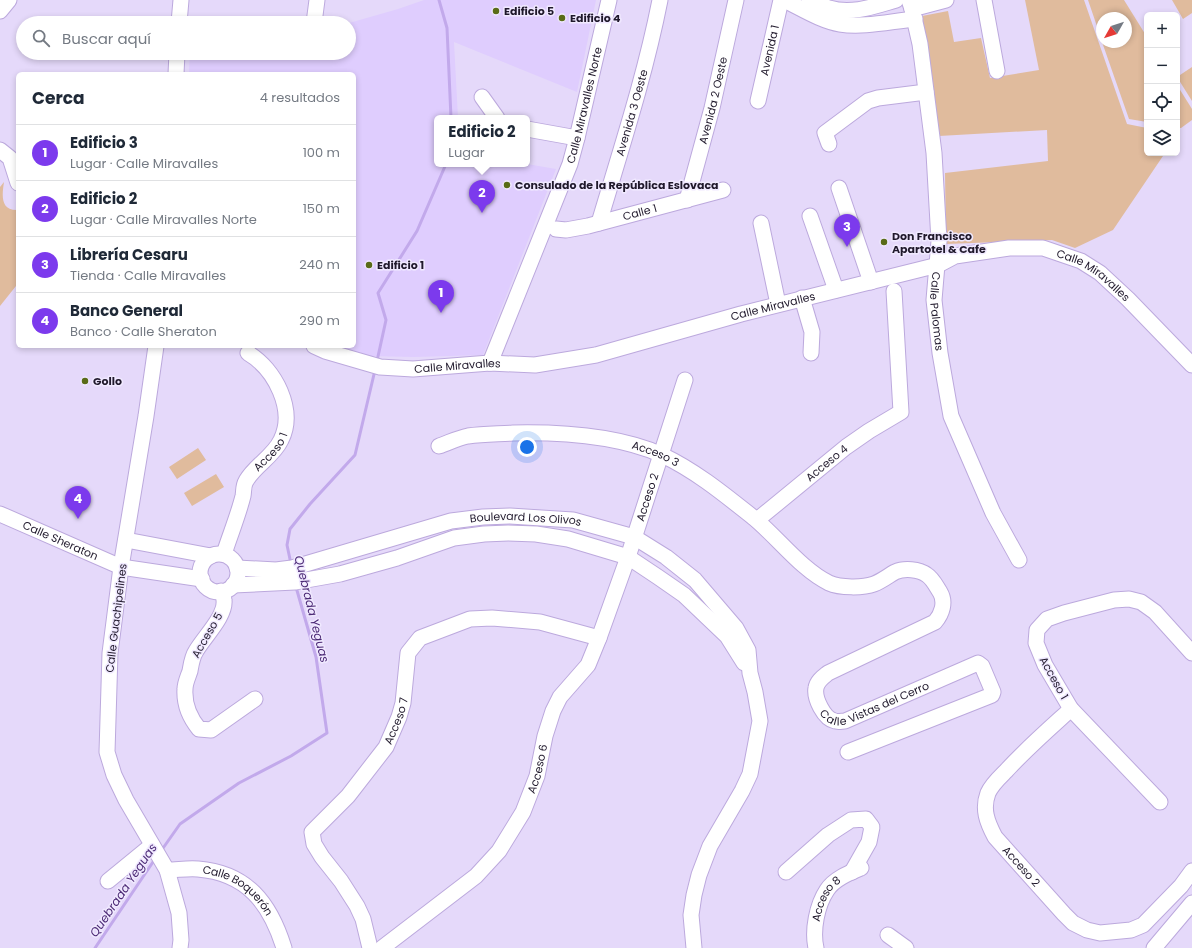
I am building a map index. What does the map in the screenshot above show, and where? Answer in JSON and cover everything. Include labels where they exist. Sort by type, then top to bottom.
[{"type":"street","points":[[0,12],[10,0]]},
{"type":"street","points":[[180,16],[181,0]]},
{"type":"street","points":[[315,16],[317,0]]},
{"type":"street","name":"Calle Miravalles Norte","points":[[490,363],[570,164],[609,0]]},
{"type":"street","name":"Avenida 3 Oeste","points":[[599,223],[636,100],[660,0]]},
{"type":"street","name":"Avenida 2 Oeste","points":[[687,200],[712,108],[736,0]]},
{"type":"street","points":[[782,0],[827,20],[840,24],[859,25],[946,0]]},
{"type":"street","name":"Avenida 1","points":[[758,102],[782,0]]},
{"type":"street","points":[[809,0],[840,10],[865,9],[896,0]]},
{"type":"street","points":[[984,0],[997,71]]},
{"type":"street","name":"Calle Palomas","points":[[912,9],[920,44],[934,153],[939,241],[934,300],[940,353],[951,416],[993,513],[1019,560]]},
{"type":"street","points":[[176,72],[177,60]]},
{"type":"street","points":[[829,144],[825,133],[868,102],[878,98],[926,92]]},
{"type":"street","points":[[482,97],[495,115]]},
{"type":"street","points":[[530,130],[577,138]]},
{"type":"street","points":[[0,150],[10,158],[16,177]]},
{"type":"street","points":[[839,188],[871,282]]},
{"type":"street","name":"Calle 1","points":[[556,230],[577,228],[599,223],[723,190]]},
{"type":"street","points":[[810,216],[836,290]]},
{"type":"street","points":[[760,223],[778,304]]},
{"type":"street","name":"Calle Miravalles","points":[[320,348],[374,365],[412,369],[490,363],[535,365],[596,355],[778,304],[938,265],[955,256],[1009,248],[1043,248],[1081,260],[1100,273],[1123,294],[1192,364]]},
{"type":"street","name":"Acceso 4","points":[[757,520],[846,447],[901,412],[894,291]]},
{"type":"street","points":[[802,298],[812,332],[812,353]]},
{"type":"street","name":"Calle Guachipelines","points":[[156,348],[121,568],[110,653],[107,752],[114,775],[126,800],[159,856],[173,886],[179,913],[181,940],[180,948]]},
{"type":"street","name":"Acceso 1","points":[[218,555],[243,495],[244,484],[259,465],[269,458],[281,441],[286,424],[286,417],[280,390],[273,377],[261,363],[248,353]]},
{"type":"street","name":"Acceso 2","points":[[631,547],[685,380]]},
{"type":"street","name":"Acceso 3","points":[[439,446],[466,436],[560,434],[592,437],[633,444],[681,465],[718,489],[757,520],[817,577],[831,584]]},
{"type":"street","name":"Calle Sheraton","points":[[0,514],[121,568]]},
{"type":"street","name":"Boulevard Los Olivos","points":[[237,568],[276,570],[292,568],[451,521],[483,517],[510,516],[573,520],[631,547],[658,577],[684,595],[727,636],[750,673]]},
{"type":"street","points":[[429,528],[430,547]]},
{"type":"street","name":"Boulevard Los Olivos","points":[[227,588],[294,582],[340,574],[430,547],[454,538],[484,534],[522,534],[568,539],[631,547],[666,557],[695,580],[736,628],[748,650],[750,673],[760,721],[750,774],[742,791],[710,846],[699,875],[694,895],[692,915],[694,948]]},
{"type":"street","points":[[126,540],[218,555],[232,560],[237,568],[236,580],[227,588],[213,590],[206,586],[200,574],[202,565],[206,559],[218,555]]},
{"type":"street","name":"Acceso 6","points":[[382,948],[476,876],[499,851],[508,838],[523,812],[534,783],[548,725],[553,711],[560,697],[588,665],[631,547]]},
{"type":"street","points":[[121,568],[202,579]]},
{"type":"street","name":"Calle Vistas del Cerro","points":[[831,584],[853,587],[872,584],[885,579],[896,572],[904,570],[918,571],[927,575],[935,583],[942,595],[942,604],[940,615],[930,626],[828,674],[821,679],[816,687],[816,694],[821,709],[826,717],[834,722],[845,721],[978,663],[982,666],[993,692],[992,695],[848,752]]},
{"type":"street","name":"Acceso 5","points":[[227,588],[220,614],[215,625],[196,651],[192,660],[185,689],[188,707],[192,721],[199,729],[211,730],[255,699]]},
{"type":"street","name":"Acceso 1","points":[[1160,802],[1071,709],[1045,665],[1036,643],[1037,630],[1047,619],[1064,613],[1114,600],[1129,599],[1141,602],[1155,612],[1192,654]]},
{"type":"street","name":"Acceso 7","points":[[370,948],[363,919],[357,906],[342,881],[322,857],[314,844],[312,832],[348,796],[386,747],[400,717],[403,704],[408,653],[420,638],[470,619],[492,618],[540,622],[599,638]]},
{"type":"street","name":"Acceso 2","points":[[1071,709],[1016,760],[994,783],[989,792],[985,807],[987,823],[995,837],[1064,914],[1073,923],[1087,930],[1100,932],[1131,930],[1143,925],[1186,891],[1192,870]]},
{"type":"street","name":"Acceso 8","points":[[786,872],[828,835],[851,820],[866,818],[872,827],[869,842],[858,869],[839,878],[827,890],[820,904],[814,940],[816,948]]},
{"type":"street","points":[[108,881],[159,856]]},
{"type":"street","name":"Calle Boquerón","points":[[159,856],[197,868],[222,872],[250,888],[268,910],[284,948]]},
{"type":"street","points":[[1154,948],[1192,903]]},
{"type":"street","points":[[888,935],[906,948]]},
{"type":"shaded area","points":[[424,0],[596,0],[577,92],[454,42],[458,115],[434,115],[434,167],[530,167],[530,165],[556,169],[483,355],[414,357],[369,356],[341,348],[356,348],[356,72],[189,72],[190,60],[356,60],[356,21]]},
{"type":"shaded area","points":[[1025,0],[1084,0],[1096,35],[1096,48],[1101,48],[1127,124],[1144,127],[1144,156],[1163,156],[1113,230],[1075,248],[1052,240],[946,244],[945,173],[1048,161],[1047,130],[939,136],[922,16],[948,11],[954,42],[981,38],[990,78],[1039,70]]},
{"type":"shaded area","points":[[1088,0],[1124,0],[1131,12],[1096,12],[1096,23]]},
{"type":"shaded area","points":[[1172,0],[1192,0],[1192,13],[1183,19]]},
{"type":"shaded area","points":[[1132,13],[1144,32],[1144,122],[1129,119],[1104,48],[1132,48]]},
{"type":"shaded area","points":[[1192,67],[1192,101],[1180,82],[1180,75]]},
{"type":"shaded area","points":[[1180,90],[1192,109],[1192,120],[1181,128]]},
{"type":"shaded area","points":[[4,182],[3,197],[5,205],[12,210],[16,210],[16,286],[0,306],[0,187]]},
{"type":"shaded area","points":[[198,448],[206,460],[177,479],[169,467]]},
{"type":"shaded area","points":[[216,474],[224,487],[192,506],[184,493]]},
{"type":"waterway","name":"Quebrada Yeguas","points":[[439,0],[447,28],[451,115]]},
{"type":"waterway","name":"Quebrada Yeguas","points":[[377,361],[386,320],[378,293],[417,231],[445,167]]},
{"type":"waterway","name":"Quebrada Yeguas","points":[[291,564],[287,545],[290,529],[310,504],[355,455],[375,370]]},
{"type":"waterway","name":"Quebrada Yeguas","points":[[161,851],[180,824],[239,783],[291,756],[327,733],[316,657],[296,587]]},
{"type":"waterway","name":"Quebrada Yeguas","points":[[95,948],[155,859]]},
{"type":"place","name":"Edificio 5","points":[[496,11]]},
{"type":"place","name":"Edificio 4","points":[[562,18]]},
{"type":"place","name":"Consulado de la República Eslovaca","points":[[507,185]]},
{"type":"place","name":"Edificio 2","points":[[482,213]]},
{"type":"place","name":"Don Francisco Apartotel & Cafe","points":[[884,242]]},
{"type":"place","name":"Librería Cesaru","points":[[847,247]]},
{"type":"place","name":"Edificio 1","points":[[369,265]]},
{"type":"place","name":"Edificio 3","points":[[441,313]]},
{"type":"place","name":"Gollo","points":[[85,381]]},
{"type":"place","name":"Banco General","points":[[78,519]]}]
